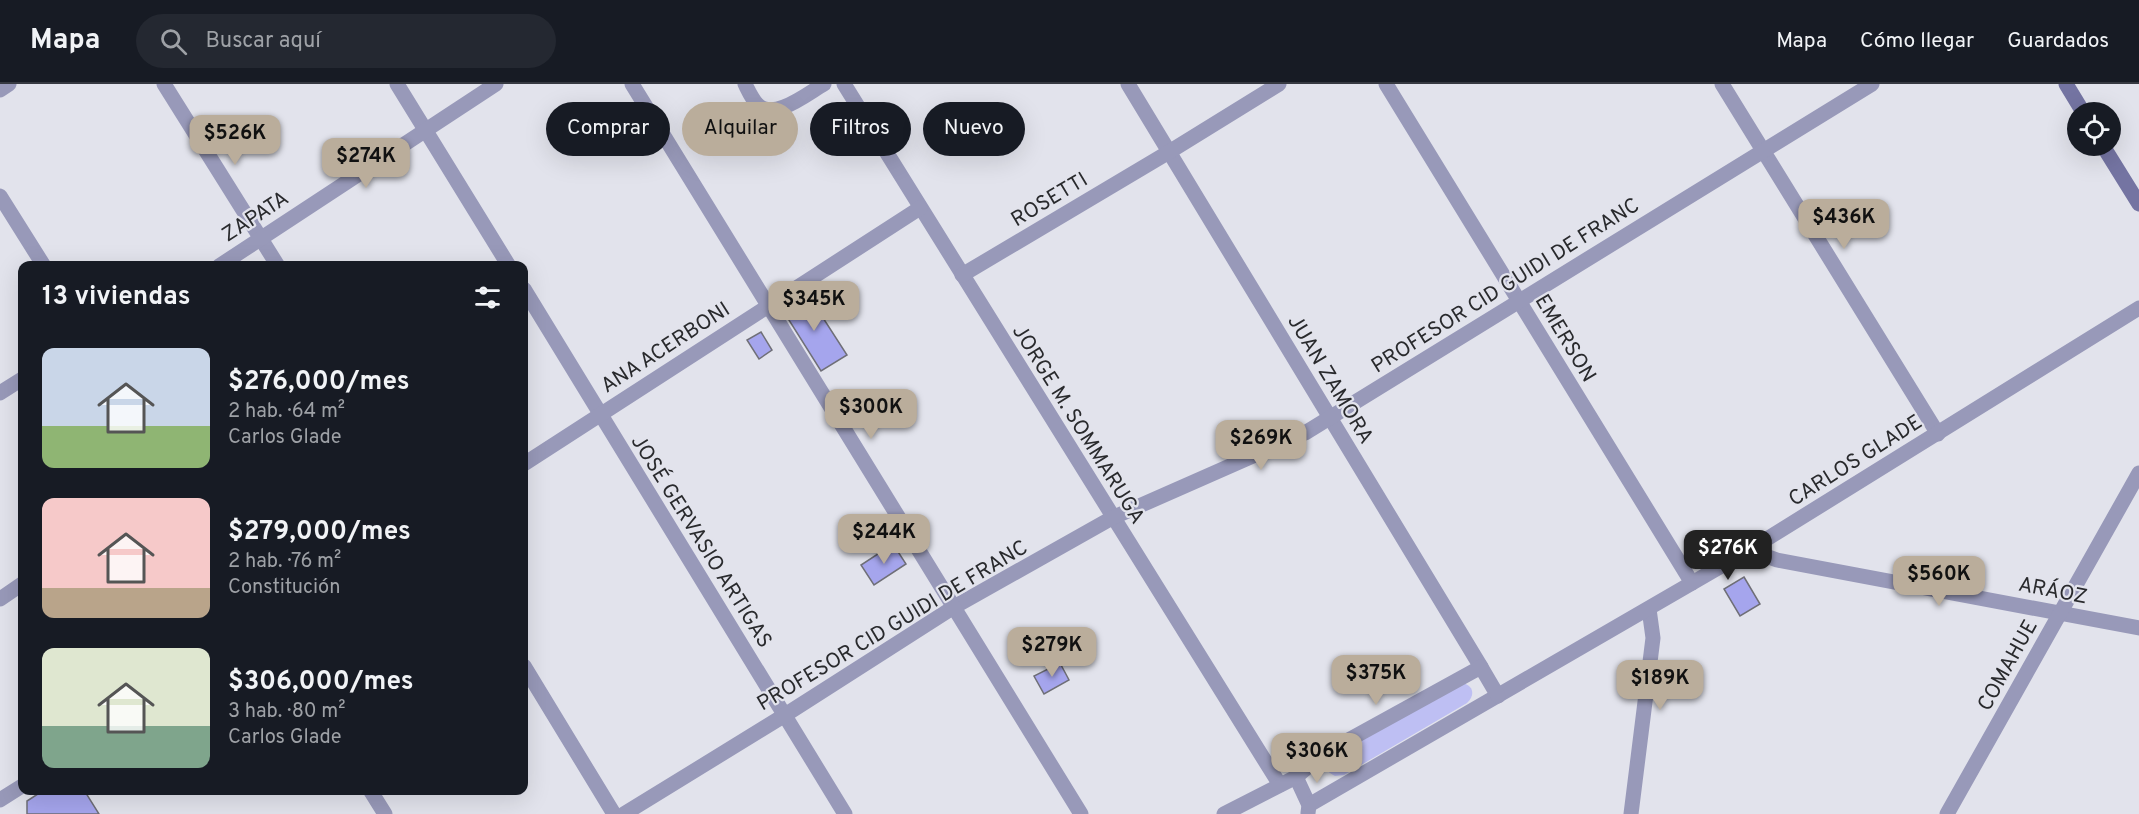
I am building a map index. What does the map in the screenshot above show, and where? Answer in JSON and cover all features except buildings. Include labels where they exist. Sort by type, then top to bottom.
[{"type":"main road","points":[[2066,84],[2077,102]]},
{"type":"main road","points":[[2109,156],[2139,204]]},
{"type":"street","points":[[0,90],[9,84]]},
{"type":"street","points":[[164,84],[275,261]]},
{"type":"street","points":[[397,84],[506,261]]},
{"type":"street","name":"ZAPATA","points":[[226,261],[496,84]]},
{"type":"street","points":[[632,84],[1081,814]]},
{"type":"street","points":[[745,84],[758,105],[768,111],[782,108],[824,84]]},
{"type":"street","name":"JORGE M. SOMMARUGA","points":[[844,84],[1280,785]]},
{"type":"street","name":"JUAN ZAMORA","points":[[1128,84],[1498,696]]},
{"type":"street","name":"ROSETTI","points":[[962,274],[1280,84]]},
{"type":"street","name":"EMERSON","points":[[1386,84],[1692,584]]},
{"type":"street","points":[[1722,84],[1938,434]]},
{"type":"street","name":"PROFESOR CID GUIDI DE FRANC","points":[[624,814],[954,607],[1112,518],[1285,442],[1330,418],[1872,84]]},
{"type":"street","points":[[0,196],[41,261]]},
{"type":"street","name":"ANA ACERBONI","points":[[528,461],[920,208]]},
{"type":"street","name":"JOSÉ GERVASIO ARTIGAS","points":[[528,296],[845,814]]},
{"type":"street","name":"CARLOS GLADE","points":[[1309,809],[1749,550],[2139,308]]},
{"type":"street","points":[[0,393],[18,382]]},
{"type":"street","name":"COMAHUE","points":[[1947,814],[2139,473]]},
{"type":"street","name":"ARÁOZ","points":[[1749,550],[1777,560],[2139,628]]},
{"type":"street","points":[[0,599],[18,587]]},
{"type":"street","points":[[1631,814],[1653,638],[1649,609]]},
{"type":"street","points":[[1224,814],[1296,777],[1323,754],[1481,667]]},
{"type":"street","points":[[528,673],[614,814]]},
{"type":"street","points":[[1296,777],[1309,809]]},
{"type":"street","points":[[9,814],[0,800],[18,789]]},
{"type":"street","points":[[373,795],[385,814]]},
{"type":"shaded area","points":[[1463,683],[1467,684],[1472,691],[1467,703],[1344,775],[1335,776],[1328,770],[1327,757]]}]
